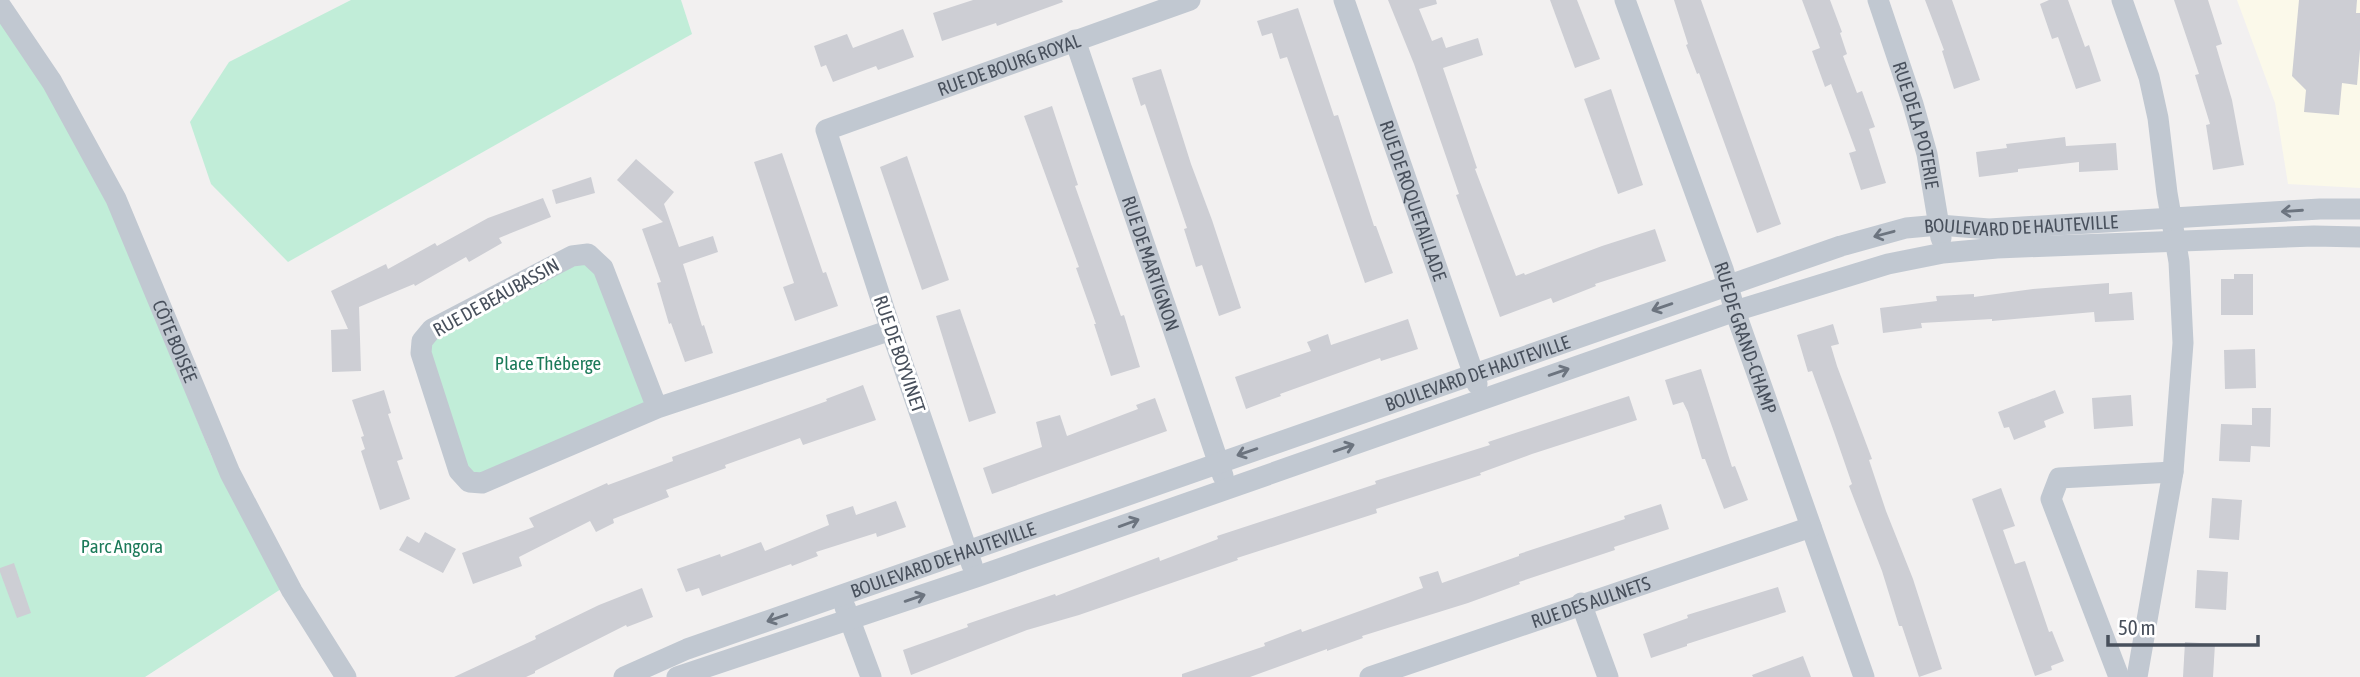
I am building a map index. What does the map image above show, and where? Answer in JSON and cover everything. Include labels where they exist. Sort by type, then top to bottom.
[{"type":"street","name":"RUE DE BOURG ROYAL","points":[[826,130],[1190,0]]},
{"type":"street","name":"RUE DE ROQUETAILLADE","points":[[1344,0],[1482,400]]},
{"type":"street","name":"RUE DE GRAND-CHAMP","points":[[1625,0],[1723,269],[1735,311],[1864,677]]},
{"type":"street","name":"RUE DE LA POTERIE","points":[[1878,0],[1927,154],[1943,253]]},
{"type":"street","points":[[2122,0],[2153,92],[2163,149],[2166,193],[2176,242],[2183,343],[2173,472],[2137,677]]},
{"type":"street","name":"CÔTE BOISÉE","points":[[0,5],[52,82],[116,199],[230,473],[292,591],[346,677]]},
{"type":"street","name":"RUE DE MARTIGNON","points":[[1075,40],[1227,488]]},
{"type":"street","name":"RUE DE BOYVINET","points":[[826,130],[976,577]]},
{"type":"street","name":"BOULEVARD DE HAUTEVILLE","points":[[624,677],[687,649],[1473,373],[1841,246],[1906,228],[1939,225],[1989,229],[2320,209],[2360,209]]},
{"type":"street","name":"BOULEVARD DE HAUTEVILLE","points":[[677,677],[976,577],[1735,311],[1888,264],[1943,253],[1997,248],[2305,236],[2360,237]]},
{"type":"street","name":"RUE DE BEAUBASSIN","points":[[657,408],[603,268],[588,254],[572,256],[513,286],[432,329],[422,341],[421,353],[459,471],[468,482],[482,483],[657,408],[891,330]]},
{"type":"street","points":[[2119,677],[2051,499],[2059,478],[2173,472]]},
{"type":"street","name":"RUE DES AULNETS","points":[[1370,677],[1581,603],[1811,527]]},
{"type":"street","points":[[841,596],[871,677]]},
{"type":"street","points":[[1581,603],[1608,677]]},
{"type":"shaded area","points":[[2237,0],[2360,0],[2360,188],[2288,184],[2275,103]]},
{"type":"green space","points":[[351,0],[681,0],[692,34],[288,262],[211,184],[190,122],[229,62]]},
{"type":"green space","name":"Parc Angora","points":[[0,18],[20,45],[107,197],[212,457],[281,589],[145,677],[0,677]]},
{"type":"green space","name":"Place Théberge","points":[[588,254],[657,408],[469,482],[422,341]]},
{"type":"building","points":[[973,0],[1063,2],[997,26],[996,23],[942,41],[933,13]]},
{"type":"building","points":[[1388,0],[1436,0],[1437,4],[1419,9],[1432,41],[1442,37],[1446,48],[1478,38],[1483,55],[1443,68],[1477,168],[1475,169],[1516,276],[1655,229],[1666,261],[1595,284],[1596,286],[1553,303],[1551,298],[1500,317],[1456,195],[1459,194],[1414,64]]},
{"type":"building","points":[[1550,0],[1577,0],[1600,59],[1575,68]]},
{"type":"building","points":[[1674,0],[1701,0],[1781,224],[1757,233],[1699,73],[1697,74],[1686,45],[1688,44]]},
{"type":"building","points":[[1802,0],[1830,0],[1842,32],[1840,33],[1847,54],[1843,56],[1857,93],[1862,91],[1875,127],[1869,129],[1886,183],[1861,190],[1849,153],[1856,151],[1831,84],[1825,87],[1812,51],[1820,48]]},
{"type":"building","points":[[1925,0],[1952,0],[1980,80],[1954,89],[1942,51],[1944,50]]},
{"type":"building","points":[[2049,0],[2068,0],[2085,47],[2089,45],[2101,81],[2076,89],[2058,37],[2052,39],[2040,4]]},
{"type":"building","points":[[2174,0],[2208,0],[2222,44],[2216,46],[2232,100],[2244,165],[2213,170],[2206,125],[2210,124],[2195,75],[2199,74]]},
{"type":"building","points":[[2299,0],[2357,0],[2356,13],[2360,13],[2360,49],[2357,85],[2342,83],[2339,115],[2304,112],[2306,90],[2292,76]]},
{"type":"building","points":[[1298,8],[1334,116],[1338,115],[1374,226],[1393,273],[1365,283],[1287,57],[1280,59],[1272,33],[1262,36],[1257,21]]},
{"type":"building","points":[[903,29],[914,57],[878,70],[876,66],[833,82],[826,65],[821,67],[814,46],[847,34],[853,48]]},
{"type":"building","points":[[1161,69],[1241,308],[1219,316],[1202,265],[1196,267],[1184,229],[1187,228],[1145,104],[1141,106],[1132,78]]},
{"type":"building","points":[[1611,89],[1643,185],[1618,194],[1584,99]]},
{"type":"building","points":[[1052,106],[1078,185],[1075,186],[1121,316],[1124,315],[1140,367],[1111,376],[1076,268],[1079,267],[1024,116]]},
{"type":"building","points":[[2065,137],[2066,146],[2116,143],[2118,170],[2079,172],[2079,162],[2018,169],[2018,172],[1979,177],[1976,152],[2007,148],[2006,144]]},
{"type":"building","points":[[782,153],[823,273],[826,272],[838,306],[795,321],[783,287],[794,283],[754,162]]},
{"type":"building","points":[[907,156],[949,280],[922,290],[880,167]]},
{"type":"building","points":[[636,159],[674,192],[664,204],[679,247],[713,236],[718,252],[683,264],[713,353],[685,362],[671,323],[669,324],[657,283],[661,282],[642,229],[663,222],[617,180]]},
{"type":"building","points":[[591,177],[595,193],[556,204],[552,190]]},
{"type":"building","points":[[543,198],[551,217],[499,238],[502,243],[469,262],[466,257],[415,286],[414,284],[359,307],[361,371],[332,372],[331,330],[348,329],[331,291],[386,264],[388,269],[488,218]]},
{"type":"building","points":[[2234,274],[2253,274],[2253,315],[2221,315],[2221,279],[2234,279]]},
{"type":"building","points":[[2109,283],[2109,294],[2132,292],[2134,320],[2095,322],[2094,312],[1992,321],[1921,323],[1922,328],[1883,333],[1880,308],[1937,301],[1936,296],[1974,294],[1974,297]]},
{"type":"building","points":[[960,309],[996,413],[969,422],[936,316]]},
{"type":"building","points":[[1408,319],[1418,349],[1381,361],[1380,358],[1246,409],[1235,377],[1311,351],[1307,342],[1328,334],[1331,345]]},
{"type":"building","points":[[1833,324],[1839,344],[1831,346],[1837,366],[1872,459],[1869,460],[1913,579],[1942,669],[1919,677],[1849,486],[1852,484],[1834,432],[1812,371],[1808,372],[1797,335]]},
{"type":"building","points":[[2255,349],[2256,388],[2225,389],[2224,350]]},
{"type":"building","points":[[1701,369],[1732,467],[1735,466],[1748,500],[1724,509],[1705,459],[1702,459],[1688,412],[1683,402],[1673,405],[1665,380]]},
{"type":"building","points":[[863,385],[876,420],[803,445],[800,438],[725,465],[726,468],[666,490],[669,497],[613,519],[614,523],[596,532],[590,521],[519,557],[522,566],[473,584],[462,553],[534,527],[529,518],[607,483],[608,485],[673,461],[672,457],[827,401],[826,399]]},
{"type":"building","points":[[384,390],[391,413],[388,414],[403,459],[397,461],[410,499],[380,510],[361,451],[365,449],[361,437],[364,436],[352,400]]},
{"type":"building","points":[[2055,390],[2064,413],[2044,421],[2046,427],[2014,440],[2009,427],[2004,428],[1998,412]]},
{"type":"building","points":[[2131,395],[2133,426],[2094,429],[2092,398]]},
{"type":"building","points":[[1629,396],[1637,420],[1376,509],[1377,513],[1237,558],[1238,560],[1079,615],[1027,630],[911,675],[903,650],[968,627],[967,624],[1055,594],[1056,596],[1159,557],[1160,561],[1218,539],[1217,536]]},
{"type":"building","points":[[1155,398],[1167,431],[992,494],[983,468],[1042,447],[1036,422],[1060,415],[1067,436],[1138,409],[1136,405]]},
{"type":"building","points":[[2252,408],[2271,408],[2270,447],[2251,446],[2250,462],[2219,461],[2221,424],[2252,425]]},
{"type":"building","points":[[2001,488],[2015,526],[2003,530],[2015,564],[2025,561],[2049,632],[2052,631],[2064,661],[2051,666],[2052,670],[2035,676],[1972,499]]},
{"type":"building","points":[[2212,498],[2242,500],[2239,540],[2209,538]]},
{"type":"building","points":[[896,501],[906,527],[877,537],[876,533],[816,552],[818,556],[702,596],[699,588],[686,592],[677,569],[761,542],[765,551],[829,525],[826,515],[853,506],[856,515]]},
{"type":"building","points":[[1661,504],[1669,529],[1614,547],[1615,550],[1250,677],[1182,677],[1182,674],[1265,646],[1264,643],[1301,629],[1302,632],[1423,588],[1419,577],[1438,571],[1442,583]]},
{"type":"building","points":[[425,532],[456,549],[443,573],[399,550],[407,536],[419,543]]},
{"type":"building","points":[[14,563],[31,613],[17,618],[0,572],[0,568]]},
{"type":"building","points":[[2197,570],[2228,572],[2226,610],[2195,608]]},
{"type":"building","points":[[1778,587],[1786,612],[1651,658],[1643,634],[1688,618],[1687,615]]},
{"type":"building","points":[[642,588],[653,617],[627,627],[626,625],[535,673],[526,677],[454,677],[536,639],[535,636],[599,605]]},
{"type":"building","points":[[2185,642],[2215,644],[2213,677],[2183,677]]},
{"type":"building","points":[[1803,656],[1811,677],[1752,675]]}]
